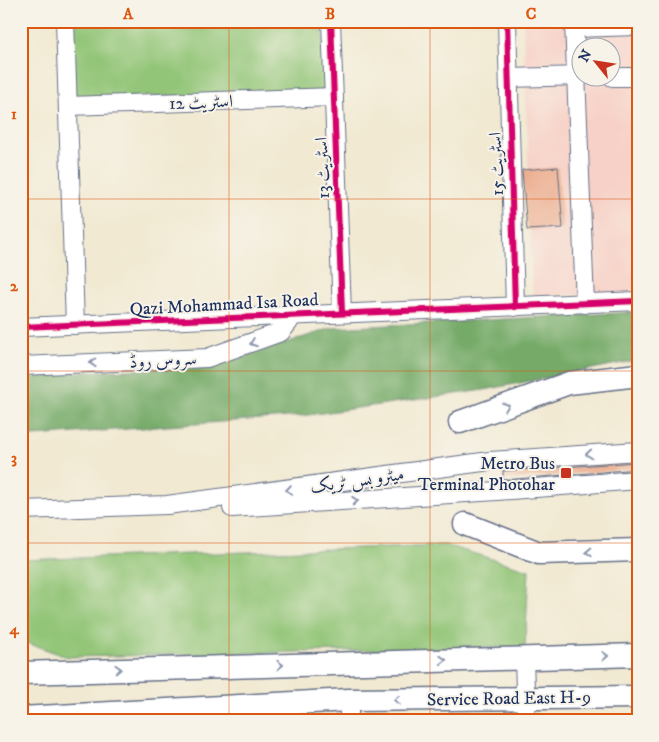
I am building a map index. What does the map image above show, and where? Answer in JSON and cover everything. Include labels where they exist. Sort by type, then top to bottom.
[{"type":"main road","points":[[460,422],[569,383],[638,375]]},
{"type":"main road","points":[[464,524],[539,553],[638,550]]},
{"type":"main road","points":[[21,672],[638,655]]},
{"type":"main road","points":[[21,656],[41,665],[69,670]]},
{"type":"main road","name":"Service Road East H-9","points":[[21,718],[349,711],[525,698],[638,697]]},
{"type":"street","points":[[65,21],[75,325]]},
{"type":"street","name":"اسٹریٹ 13","points":[[332,21],[342,313]]},
{"type":"street","name":"اسٹریٹ 15","points":[[507,21],[515,307]]},
{"type":"street","points":[[575,38],[574,25],[638,26]]},
{"type":"street","points":[[509,78],[572,76]]},
{"type":"street","points":[[622,77],[638,77]]},
{"type":"street","points":[[579,88],[585,304]]},
{"type":"street","name":"اسٹریٹ 12","points":[[68,106],[334,97]]},
{"type":"street","name":"Qazi Mohammad Isa Road","points":[[21,327],[638,301]]},
{"type":"street","name":"سروس روڈ","points":[[21,366],[207,358],[281,332],[289,322],[289,316]]},
{"type":"street","name":"میٹرو بس ٹریک","points":[[21,510],[166,505],[490,461],[638,451]]},
{"type":"street","name":"میٹرو بس ٹریک","points":[[166,505],[206,510],[497,492],[638,480]]},
{"type":"street","points":[[524,658],[526,721]]},
{"type":"shaded area","points":[[523,21],[638,21],[638,293],[533,296]]},
{"type":"green space","points":[[72,21],[322,21],[326,92],[75,98]]},
{"type":"green space","points":[[638,312],[638,360],[484,390],[301,416],[21,437],[21,379],[77,372],[211,367],[332,328]]},
{"type":"green space","points":[[445,545],[529,570],[525,647],[68,657],[21,641],[21,560]]},
{"type":"building","points":[[558,167],[563,228],[527,230],[522,170]]},
{"type":"building","points":[[638,462],[638,469],[503,480],[503,471]]},
{"type":"cycle path","points":[[331,21],[342,313]]},
{"type":"cycle path","points":[[507,21],[515,307]]},
{"type":"cycle path","points":[[21,327],[638,301]]},
{"type":"place","name":"Metro Bus Terminal Photohar","points":[[566,473]]}]
